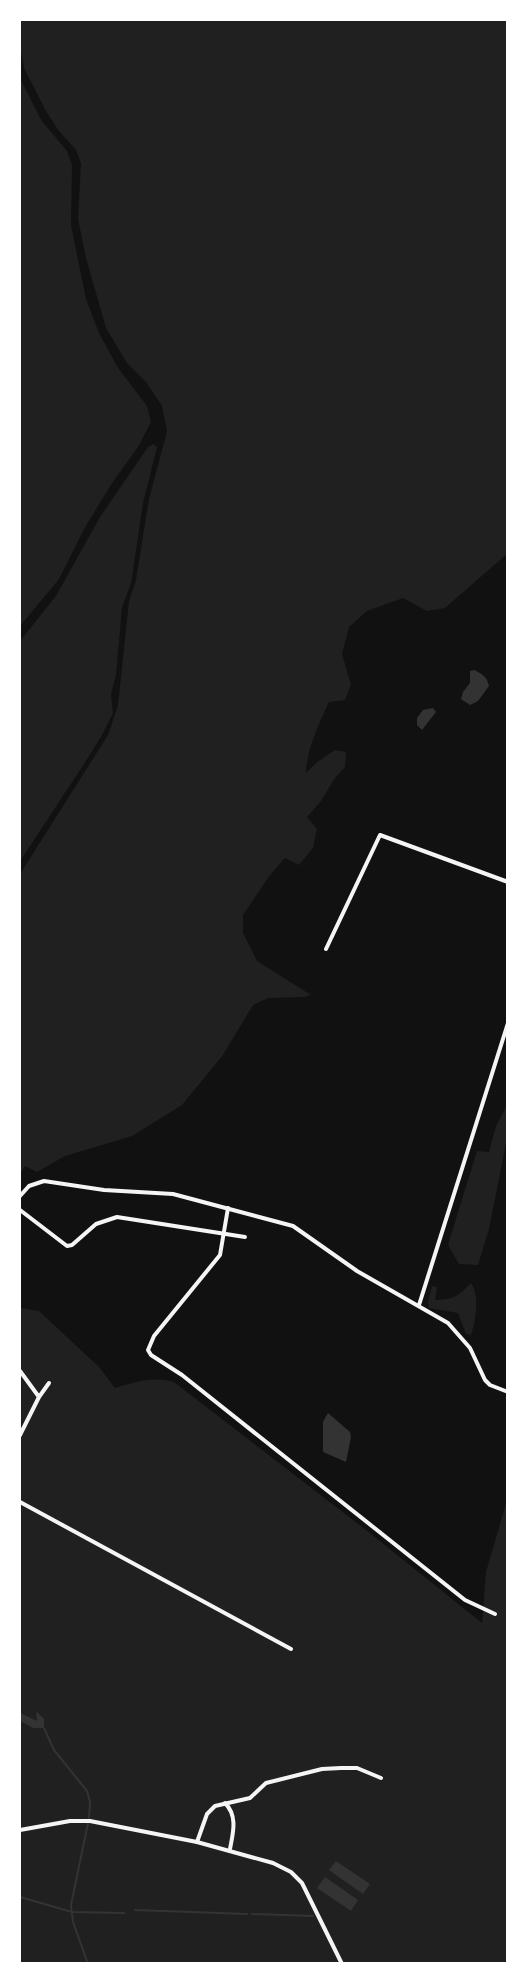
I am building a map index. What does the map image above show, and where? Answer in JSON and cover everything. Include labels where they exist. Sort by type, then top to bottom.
[{"type":"street","points":[[326,950],[380,835],[507,882]]},
{"type":"street","points":[[419,1305],[507,1023]]},
{"type":"street","points":[[20,1196],[29,1186],[44,1182],[104,1190],[173,1194],[292,1226],[357,1271],[448,1323],[462,1337],[478,1362],[484,1380],[507,1392]]},
{"type":"street","points":[[228,1208],[219,1255],[154,1336],[148,1350],[151,1355],[190,1382],[465,1600],[495,1614]]},
{"type":"street","points":[[20,1210],[67,1246],[72,1245],[96,1224],[117,1217],[245,1237]]},
{"type":"street","points":[[20,1371],[39,1397]]},
{"type":"street","points":[[20,1435],[39,1397],[50,1383]]},
{"type":"street","points":[[20,1502],[291,1649]]},
{"type":"street","points":[[197,1842],[207,1814],[215,1806],[250,1798],[266,1783],[322,1769],[357,1768],[381,1778]]},
{"type":"street","points":[[225,1803],[231,1809],[233,1817],[234,1830],[230,1850]]},
{"type":"street","points":[[20,1830],[79,1820],[105,1823],[197,1842],[273,1863],[297,1876],[302,1883],[342,1964]]},
{"type":"shaded area","points":[[20,20],[507,20],[508,553],[445,608],[427,611],[403,598],[367,611],[349,627],[342,654],[351,685],[345,700],[329,702],[311,745],[306,773],[335,750],[346,752],[345,767],[307,817],[317,829],[313,848],[299,865],[285,858],[270,875],[243,915],[243,933],[257,961],[311,995],[268,998],[253,1005],[223,1055],[182,1105],[132,1136],[65,1156],[37,1172],[25,1166],[20,1175],[20,874],[108,735],[118,705],[129,601],[136,580],[149,499],[167,431],[162,406],[146,382],[127,363],[106,328],[86,258],[78,219],[81,163],[76,150],[47,113],[24,68],[20,47]]},
{"type":"shaded area","points":[[20,78],[41,120],[67,151],[72,165],[71,225],[86,299],[99,333],[118,368],[147,406],[151,422],[138,447],[112,483],[84,529],[59,579],[20,626]]},
{"type":"shaded area","points":[[153,444],[157,447],[143,503],[131,584],[122,607],[116,675],[111,694],[113,713],[84,764],[20,861],[20,641],[56,596],[100,517],[148,447]]},
{"type":"shaded area","points":[[474,670],[484,676],[489,686],[478,701],[470,705],[461,699],[470,683],[470,671]]},
{"type":"shaded area","points":[[433,708],[436,712],[422,730],[417,725],[417,718],[423,710]]},
{"type":"shaded area","points":[[507,1105],[507,1138],[489,1229],[478,1265],[459,1264],[448,1245],[477,1151],[489,1152],[496,1126]]},
{"type":"shaded area","points":[[471,1283],[476,1294],[476,1315],[471,1335],[466,1334],[458,1313],[429,1308],[428,1302],[432,1286],[437,1287],[435,1300],[441,1300],[455,1296]]},
{"type":"shaded area","points":[[20,1308],[39,1311],[99,1367],[115,1388],[151,1380],[174,1382],[482,1623],[486,1572],[507,1500],[507,1963],[20,1963]]},
{"type":"shaded area","points":[[328,1413],[350,1432],[346,1462],[323,1452],[323,1422]]},
{"type":"shaded area","points":[[36,1711],[44,1719],[44,1728],[33,1728],[20,1721],[20,1713],[37,1721]]},
{"type":"shaded area","points":[[336,1861],[370,1884],[363,1894],[329,1870]]},
{"type":"shaded area","points":[[325,1877],[358,1900],[351,1911],[317,1888]]},
{"type":"waterway","points":[[44,1728],[54,1750],[87,1791],[90,1802],[89,1818]]},
{"type":"waterway","points":[[88,1823],[71,1905],[73,1922],[88,1964]]},
{"type":"waterway","points":[[20,1897],[72,1912],[124,1913]]},
{"type":"waterway","points":[[135,1910],[247,1914]]},
{"type":"waterway","points":[[252,1914],[313,1916]]}]
